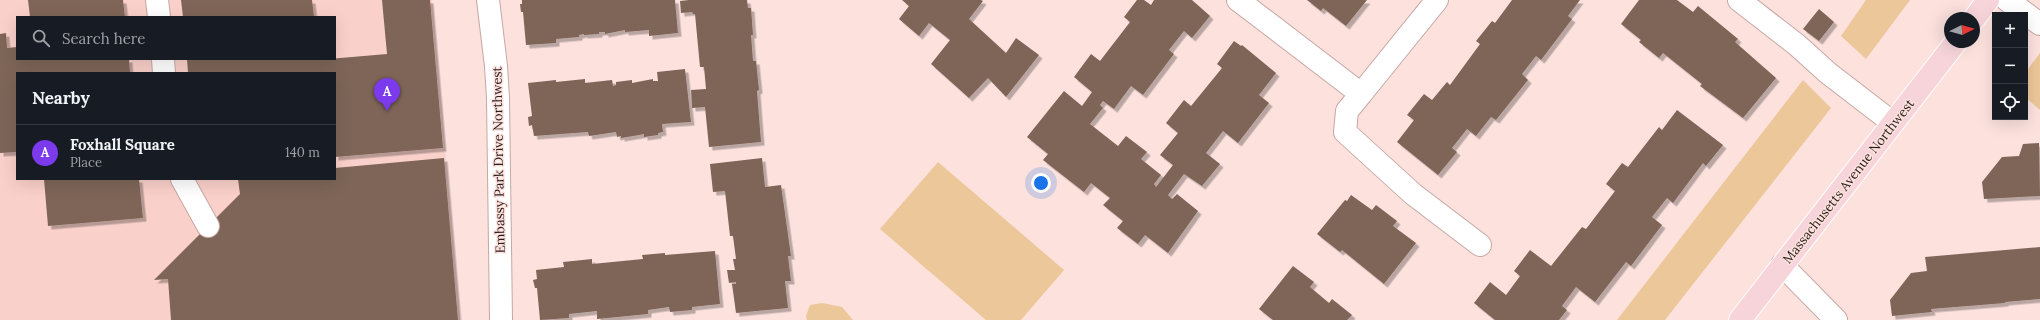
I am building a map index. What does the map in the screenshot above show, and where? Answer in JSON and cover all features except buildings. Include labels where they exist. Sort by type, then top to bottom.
[{"type":"main road","points":[[1979,12],[1988,0]]},
{"type":"main road","name":"Massachusetts Avenue Northwest","points":[[1740,320],[1951,48]]},
{"type":"street","points":[[157,0],[159,16]]},
{"type":"street","name":"Embassy Park Drive Northwest","points":[[488,0],[496,66],[497,92],[500,320]]},
{"type":"street","points":[[1238,0],[1361,94]]},
{"type":"street","points":[[1437,0],[1347,111],[1345,132],[1413,194],[1480,245]]},
{"type":"street","points":[[1739,0],[1797,46],[1828,73],[1893,123]]},
{"type":"street","points":[[2007,0],[2040,24]]},
{"type":"street","points":[[163,60],[164,72]]},
{"type":"street","points":[[183,180],[208,226]]},
{"type":"street","points":[[1782,265],[1836,320]]},
{"type":"shaded area","points":[[0,0],[432,0],[460,320],[0,320]]},
{"type":"shaded area","points":[[1866,0],[1910,0],[1866,59],[1841,36]]},
{"type":"shaded area","points":[[2040,53],[2040,110],[2028,100],[2028,69]]},
{"type":"shaded area","points":[[1803,80],[1831,108],[1665,320],[1617,320]]},
{"type":"shaded area","points":[[938,162],[1064,270],[1021,320],[986,320],[880,229]]},
{"type":"shaded area","points":[[822,303],[842,307],[853,320],[807,320],[806,316],[810,305]]},
{"type":"place","name":"Foxhall Square","points":[[387,111]]}]
